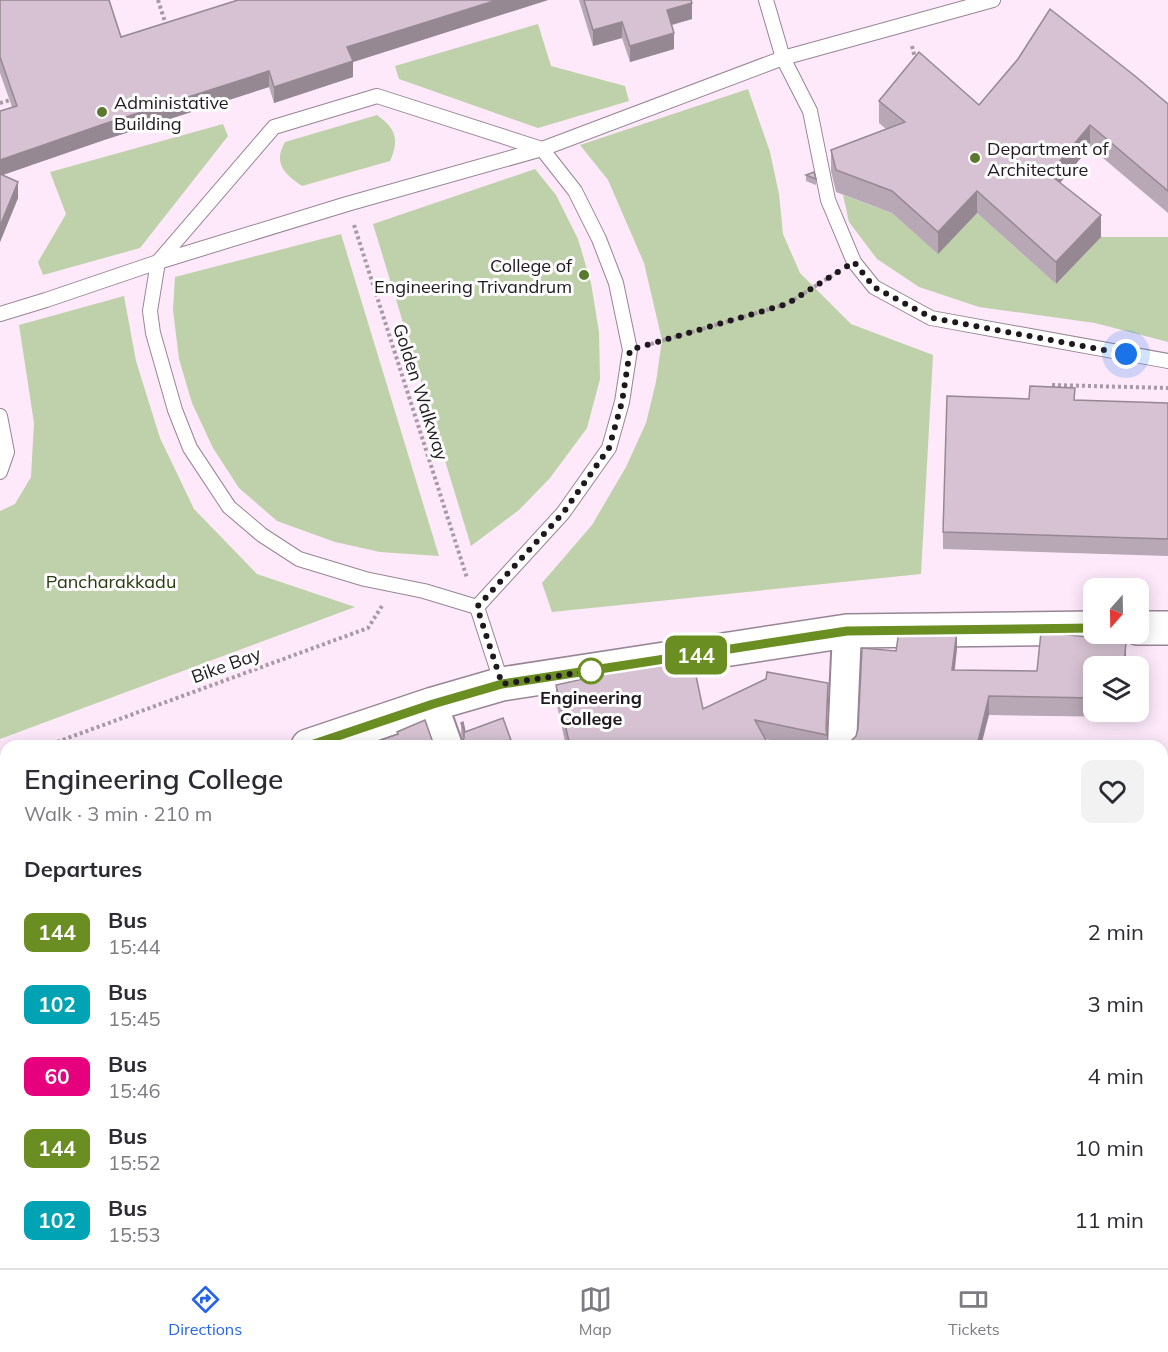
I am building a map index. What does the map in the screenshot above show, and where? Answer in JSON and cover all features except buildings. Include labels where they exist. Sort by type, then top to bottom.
[{"type":"main road","points":[[326,740],[433,704],[502,684],[847,631],[1083,628]]},
{"type":"main road","points":[[1149,628],[1168,628]]},
{"type":"street","points":[[842,740],[847,631]]},
{"type":"street","points":[[433,704],[446,740]]},
{"type":"lane","points":[[766,0],[783,58],[810,111],[828,200],[854,262],[874,287],[932,318],[1168,361]]},
{"type":"lane","points":[[0,314],[158,262],[347,204],[542,149],[783,58],[993,0]]},
{"type":"lane","points":[[377,96],[542,149],[575,191],[599,239],[616,284],[630,350],[622,402],[609,448],[563,513],[477,607],[424,591],[365,579],[299,559],[262,535],[229,507],[190,448],[175,410],[153,333],[150,311],[158,262],[274,127],[377,96]]},
{"type":"lane","points":[[0,416],[7,452],[0,472]]},
{"type":"lane","points":[[477,607],[502,684]]},
{"type":"path","points":[[158,0],[171,37]]},
{"type":"path","points":[[0,103],[21,96]]},
{"type":"path","name":"Golden Walkway","points":[[356,231],[460,560]]},
{"type":"path","points":[[630,350],[787,304],[854,262]]},
{"type":"path","points":[[1052,395],[1052,385],[1168,388]]},
{"type":"path","name":"Bike Bay","points":[[62,740],[368,628],[395,586]]},
{"type":"green space","points":[[538,24],[551,66],[625,86],[629,101],[538,128],[399,79],[395,66]]},
{"type":"green space","points":[[748,89],[770,152],[779,194],[783,234],[800,273],[851,324],[933,355],[921,574],[552,612],[542,583],[592,525],[626,467],[646,423],[656,382],[662,340],[644,263],[608,180],[580,145]]},
{"type":"green space","points":[[377,115],[392,129],[394,135],[395,146],[390,161],[302,186],[282,167],[280,156],[285,142]]},
{"type":"green space","points":[[223,124],[228,136],[140,248],[43,275],[38,262],[66,214],[50,172]]},
{"type":"green space","points":[[535,169],[556,195],[578,239],[591,283],[599,332],[600,379],[587,428],[550,478],[519,510],[471,546],[373,224]]},
{"type":"green space","points":[[843,195],[892,213],[938,253],[977,213],[1056,284],[1101,237],[1168,237],[1168,342],[1095,323],[979,307],[919,287],[877,259],[849,222]]},
{"type":"green space","points":[[341,234],[439,556],[380,552],[335,542],[277,521],[239,488],[213,448],[192,403],[179,359],[173,310],[175,277]]},
{"type":"green space","name":"Pancharakkadu","points":[[124,296],[136,361],[160,438],[194,509],[257,574],[355,607],[0,739],[0,511],[15,504],[31,477],[34,423],[19,325]]},
{"type":"bus line","name":"144","points":[[326,740],[433,704],[502,684],[847,631],[1083,628]]},
{"type":"place","name":"Administative Building","points":[[102,112]]},
{"type":"place","name":"Department of Architecture","points":[[975,158]]},
{"type":"place","name":"College of Engineering Trivandrum","points":[[584,275]]},
{"type":"place","name":"Engineering College","points":[[591,671]]},
{"type":"route","points":[[591,671],[502,684],[477,607],[563,513],[609,448],[622,402],[630,350],[787,304],[854,262],[874,287],[932,318],[1126,354]]}]
